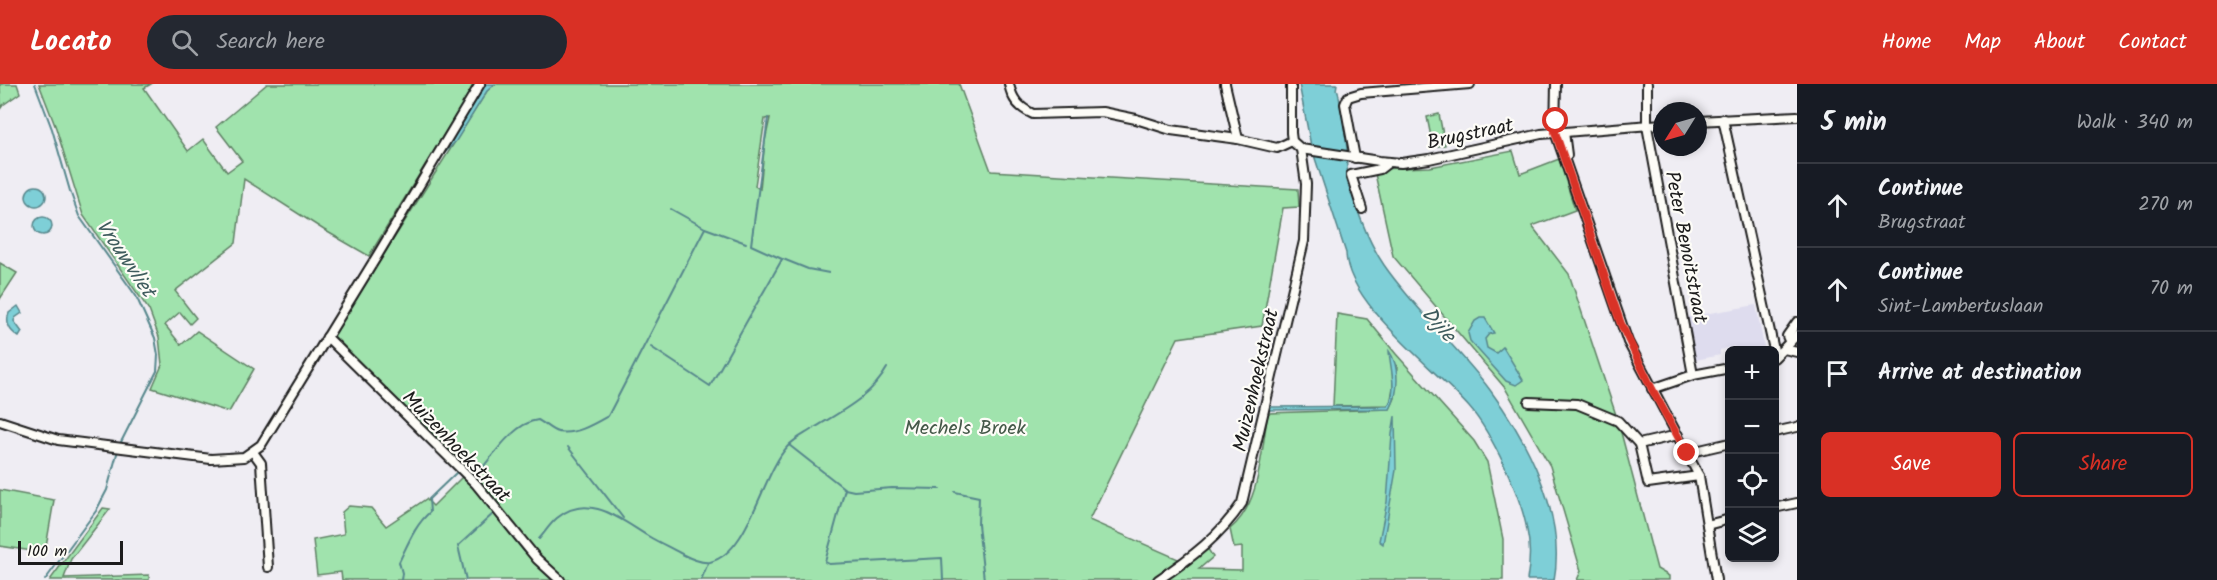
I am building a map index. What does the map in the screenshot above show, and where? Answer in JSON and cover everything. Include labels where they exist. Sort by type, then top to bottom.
[{"type":"street","points":[[0,422],[58,440],[118,448],[211,459],[237,459],[253,452],[261,445],[480,84]]},
{"type":"street","points":[[1009,84],[1015,101],[1023,110],[1033,114],[1102,112],[1136,119],[1171,130],[1238,139],[1277,148],[1292,141]]},
{"type":"street","points":[[1225,84],[1238,139]]},
{"type":"street","points":[[1291,84],[1292,141]]},
{"type":"street","points":[[1353,158],[1345,104],[1348,97],[1360,88],[1470,84]]},
{"type":"street","points":[[1556,84],[1555,132],[1621,324],[1652,389],[1699,476],[1716,580]]},
{"type":"street","name":"Peter Benoitstraat","points":[[1647,84],[1647,126],[1693,375]]},
{"type":"street","points":[[1707,120],[1797,116]]},
{"type":"street","points":[[1723,119],[1773,346]]},
{"type":"street","name":"Brugstraat","points":[[1304,150],[1389,162],[1415,161],[1555,132],[1653,125]]},
{"type":"street","points":[[1564,132],[1568,169]]},
{"type":"street","points":[[1292,141],[1304,150]]},
{"type":"street","name":"Muizenhoekstraat","points":[[1158,580],[1205,547],[1228,524],[1242,503],[1304,240],[1306,184],[1304,150]]},
{"type":"street","name":"Brugstraat","points":[[1362,209],[1351,175],[1380,169],[1389,162]]},
{"type":"street","points":[[1787,346],[1786,336],[1797,322]]},
{"type":"street","points":[[1779,351],[1797,334]]},
{"type":"street","name":"Muizenhoekstraat","points":[[327,337],[476,484],[537,559],[560,580]]},
{"type":"street","points":[[1787,346],[1797,352]]},
{"type":"street","points":[[1652,389],[1693,375],[1725,369]]},
{"type":"street","points":[[1529,402],[1577,404],[1618,421],[1639,444],[1648,483],[1699,476]]},
{"type":"street","points":[[1779,431],[1797,427]]},
{"type":"street","points":[[1639,444],[1678,435]]},
{"type":"street","points":[[1687,453],[1725,444]]},
{"type":"street","points":[[253,452],[261,463],[268,567]]},
{"type":"street","points":[[1779,507],[1797,503]]},
{"type":"street","points":[[1707,525],[1725,520]]},
{"type":"shaded area","points":[[1756,305],[1764,346],[1725,346],[1725,349],[1720,350],[1720,355],[1696,360],[1687,317]]},
{"type":"green space","points":[[0,84],[17,84],[20,93],[1,108]]},
{"type":"green space","points":[[39,84],[151,84],[144,88],[188,151],[203,139],[227,172],[242,161],[216,127],[267,84],[475,84],[369,256],[244,179],[236,243],[175,291],[196,318],[190,324],[180,312],[165,325],[181,345],[197,331],[254,369],[229,412],[152,388],[162,365],[159,337],[149,310],[83,215],[56,128]]},
{"type":"green space","name":"Mechels Broek","points":[[495,84],[959,84],[991,171],[1298,189],[1299,207],[1283,208],[1262,326],[1178,338],[1089,520],[1187,563],[1208,549],[1213,557],[1199,569],[1242,570],[1242,547],[1234,548],[1230,529],[1248,506],[1254,491],[1268,413],[1390,409],[1395,398],[1397,366],[1392,362],[1393,387],[1390,405],[1333,406],[1337,314],[1367,319],[1474,441],[1487,462],[1503,539],[1503,580],[342,580],[341,572],[317,575],[313,540],[344,534],[342,512],[349,506],[371,508],[386,526],[426,499],[433,506],[468,471],[333,335],[487,91]],"holes":[[[770,118],[760,189],[755,186],[765,119]]]},
{"type":"green space","points":[[1439,114],[1445,145],[1433,147],[1427,117]]},
{"type":"green space","points":[[1513,151],[1520,174],[1559,159],[1575,210],[1532,226],[1569,274],[1618,421],[1657,569],[1669,576],[1669,580],[1577,580],[1581,571],[1550,466],[1505,388],[1393,256],[1374,169],[1430,167]]},
{"type":"green space","points":[[0,263],[17,273],[0,299]]},
{"type":"green space","points":[[0,490],[54,500],[45,553],[0,546]]},
{"type":"green space","points":[[103,508],[110,509],[71,559],[64,578],[149,575],[149,580],[50,580]]},
{"type":"water","points":[[483,84],[495,84],[487,91],[456,141],[445,153],[443,151]]},
{"type":"water","points":[[1299,84],[1337,84],[1336,90],[1346,135],[1349,180],[1356,205],[1372,244],[1396,282],[1490,390],[1518,432],[1541,480],[1549,505],[1556,556],[1554,580],[1527,580],[1530,549],[1524,516],[1496,448],[1478,418],[1377,314],[1361,293],[1350,273],[1346,253],[1311,146]]},
{"type":"water","points":[[36,186],[43,189],[46,196],[43,203],[36,206],[29,203],[26,196],[29,189]]},
{"type":"water","points":[[39,217],[47,217],[52,222],[50,233],[39,235],[34,230],[34,222]]},
{"type":"water","points":[[18,306],[22,313],[14,321],[22,332],[19,337],[8,324],[9,313]]},
{"type":"water","points":[[1485,318],[1494,333],[1489,334],[1485,339],[1487,348],[1496,353],[1503,347],[1523,380],[1516,385],[1506,381],[1470,341],[1468,333],[1475,321]]},
{"type":"water","points":[[1389,351],[1397,372],[1397,388],[1390,409],[1269,410],[1269,407],[1388,406],[1393,393]]},
{"type":"water","points":[[1395,416],[1396,470],[1383,544],[1379,541],[1387,502]]},
{"type":"waterway","name":"Vrouwvliet","points":[[35,84],[52,129],[79,216],[136,296],[155,338],[158,355],[157,371],[119,446]]},
{"type":"waterway","points":[[651,347],[710,386],[780,263],[782,259],[751,245],[768,118]]},
{"type":"waterway","points":[[479,472],[505,440],[529,422],[538,420],[556,431],[565,433],[584,428],[608,416],[705,228],[671,209]]},
{"type":"waterway","points":[[705,228],[746,243]]},
{"type":"waterway","points":[[783,259],[808,269],[829,273]]},
{"type":"waterway","points":[[539,539],[557,518],[580,507],[592,508],[615,516],[683,555],[695,560],[710,562],[724,555],[735,544],[745,529],[770,475],[788,446],[864,395],[881,378],[887,368]]},
{"type":"waterway","points":[[789,445],[845,489],[825,562],[829,564],[942,558],[943,580]]},
{"type":"waterway","points":[[568,447],[623,518]]},
{"type":"waterway","name":"Vrouwvliet","points":[[45,580],[96,511],[107,490],[118,450]]},
{"type":"waterway","points":[[401,580],[399,562],[416,529],[430,512],[429,499],[457,472],[474,487]]},
{"type":"waterway","points":[[845,489],[854,491],[892,488],[940,489]]},
{"type":"waterway","points":[[955,492],[979,497],[978,524],[984,580]]},
{"type":"waterway","points":[[479,494],[489,508]]},
{"type":"waterway","points":[[466,580],[458,546],[494,513],[523,550],[553,580]]},
{"type":"waterway","points":[[701,580],[708,563]]},
{"type":"route","points":[[1556,121],[1555,132],[1628,342],[1687,453]]},
{"type":"water label","name":"Dijle","points":[[1439,324]]}]
